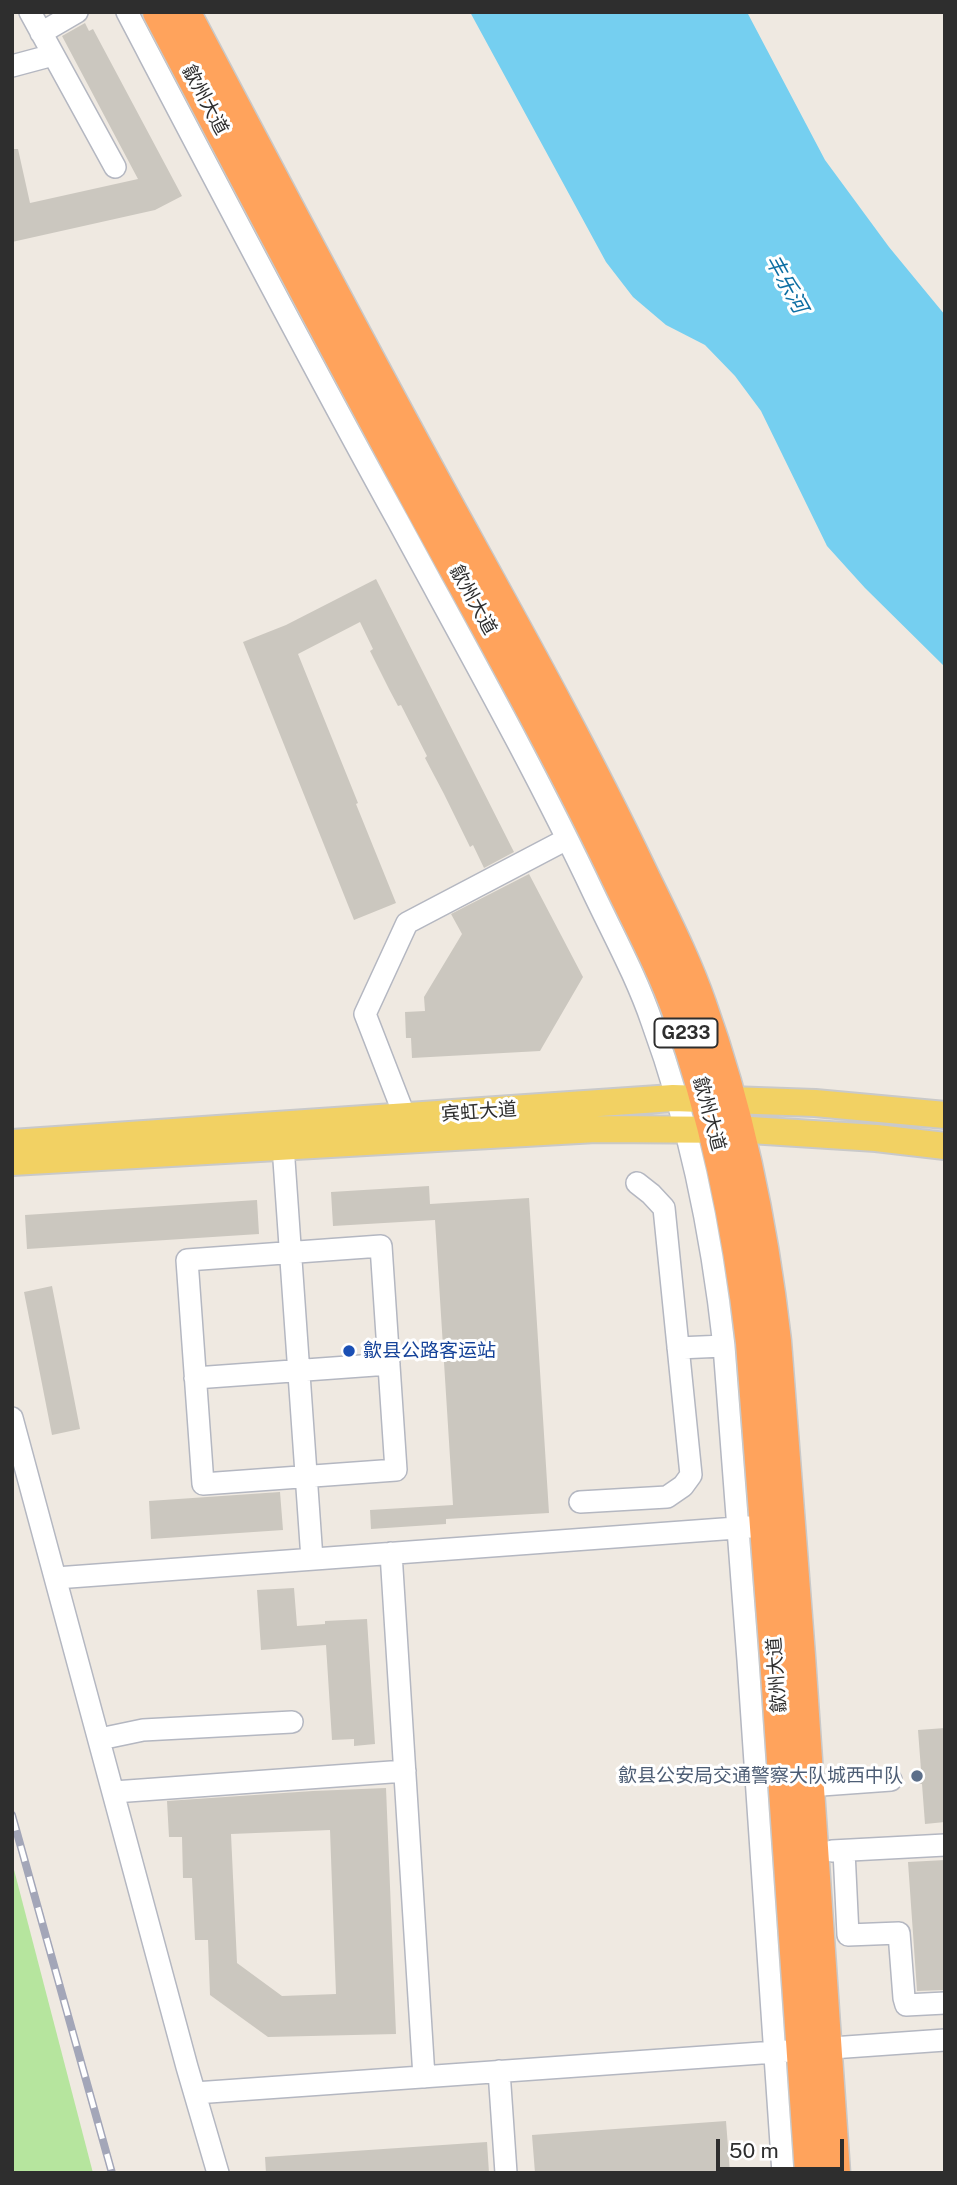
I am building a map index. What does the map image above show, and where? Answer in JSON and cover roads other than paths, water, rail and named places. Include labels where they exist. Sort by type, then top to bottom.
[{"type":"highway","name":"歙州大道","points":[[159,12],[352,379],[546,736],[604,849],[677,1008],[729,1192],[746,1292],[752,1527],[811,2173]]},
{"type":"highway","name":"歙州大道","points":[[184,12],[378,380],[579,747],[625,839],[699,999],[704,1098]]},
{"type":"highway","name":"歙州大道","points":[[713,1129],[761,1238],[775,1341],[812,1852],[801,2050],[834,2173]]},
{"type":"main road","name":"宾虹大道","points":[[12,1143],[704,1098],[815,1103],[945,1115]]},
{"type":"main road","name":"宾虹大道","points":[[12,1162],[596,1129],[713,1129],[825,1134],[945,1146]]},
{"type":"street","points":[[30,12],[115,167]]},
{"type":"street","points":[[41,33],[77,12]]},
{"type":"street","points":[[127,12],[567,839],[651,1018],[704,1098]]},
{"type":"street","points":[[12,66],[53,55]]},
{"type":"street","points":[[405,1117],[365,1014],[407,923],[567,839]]},
{"type":"street","points":[[56,1578],[752,1527],[711,1247],[713,1129]]},
{"type":"street","points":[[283,1146],[312,1559]]},
{"type":"street","points":[[580,1502],[667,1497],[676,1493],[691,1475],[664,1208],[637,1184]]},
{"type":"street","points":[[381,1246],[396,1470],[203,1484],[187,1260],[290,1253],[381,1246]]},
{"type":"street","points":[[678,1348],[724,1346]]},
{"type":"street","points":[[195,1378],[389,1364]]},
{"type":"street","points":[[12,1418],[218,2173]]},
{"type":"street","points":[[391,1553],[424,2077]]},
{"type":"street","points":[[100,1739],[143,1730],[292,1722]]},
{"type":"street","points":[[114,1792],[405,1772]]},
{"type":"street","points":[[808,1786],[891,1780]]},
{"type":"street","points":[[812,1852],[945,1845]]},
{"type":"street","points":[[844,1851],[848,1935],[899,1933],[906,2005],[945,2003]]},
{"type":"street","points":[[195,2093],[945,2040]]},
{"type":"street","points":[[783,2173],[801,2050]]},
{"type":"street","points":[[499,2071],[506,2173]]},
{"type":"water","name":"丰乐河","points":[[470,12],[747,12],[825,160],[889,247],[945,315],[945,667],[865,588],[827,546],[761,411],[735,376],[705,345],[666,325],[633,297],[606,262]]},
{"type":"railway","points":[[12,1815],[112,2173]]},
{"type":"place","name":"歙县公路客运站","points":[[349,1351]]},
{"type":"place","name":"歙县公安局交通警察大队城西中队","points":[[917,1776]]}]
